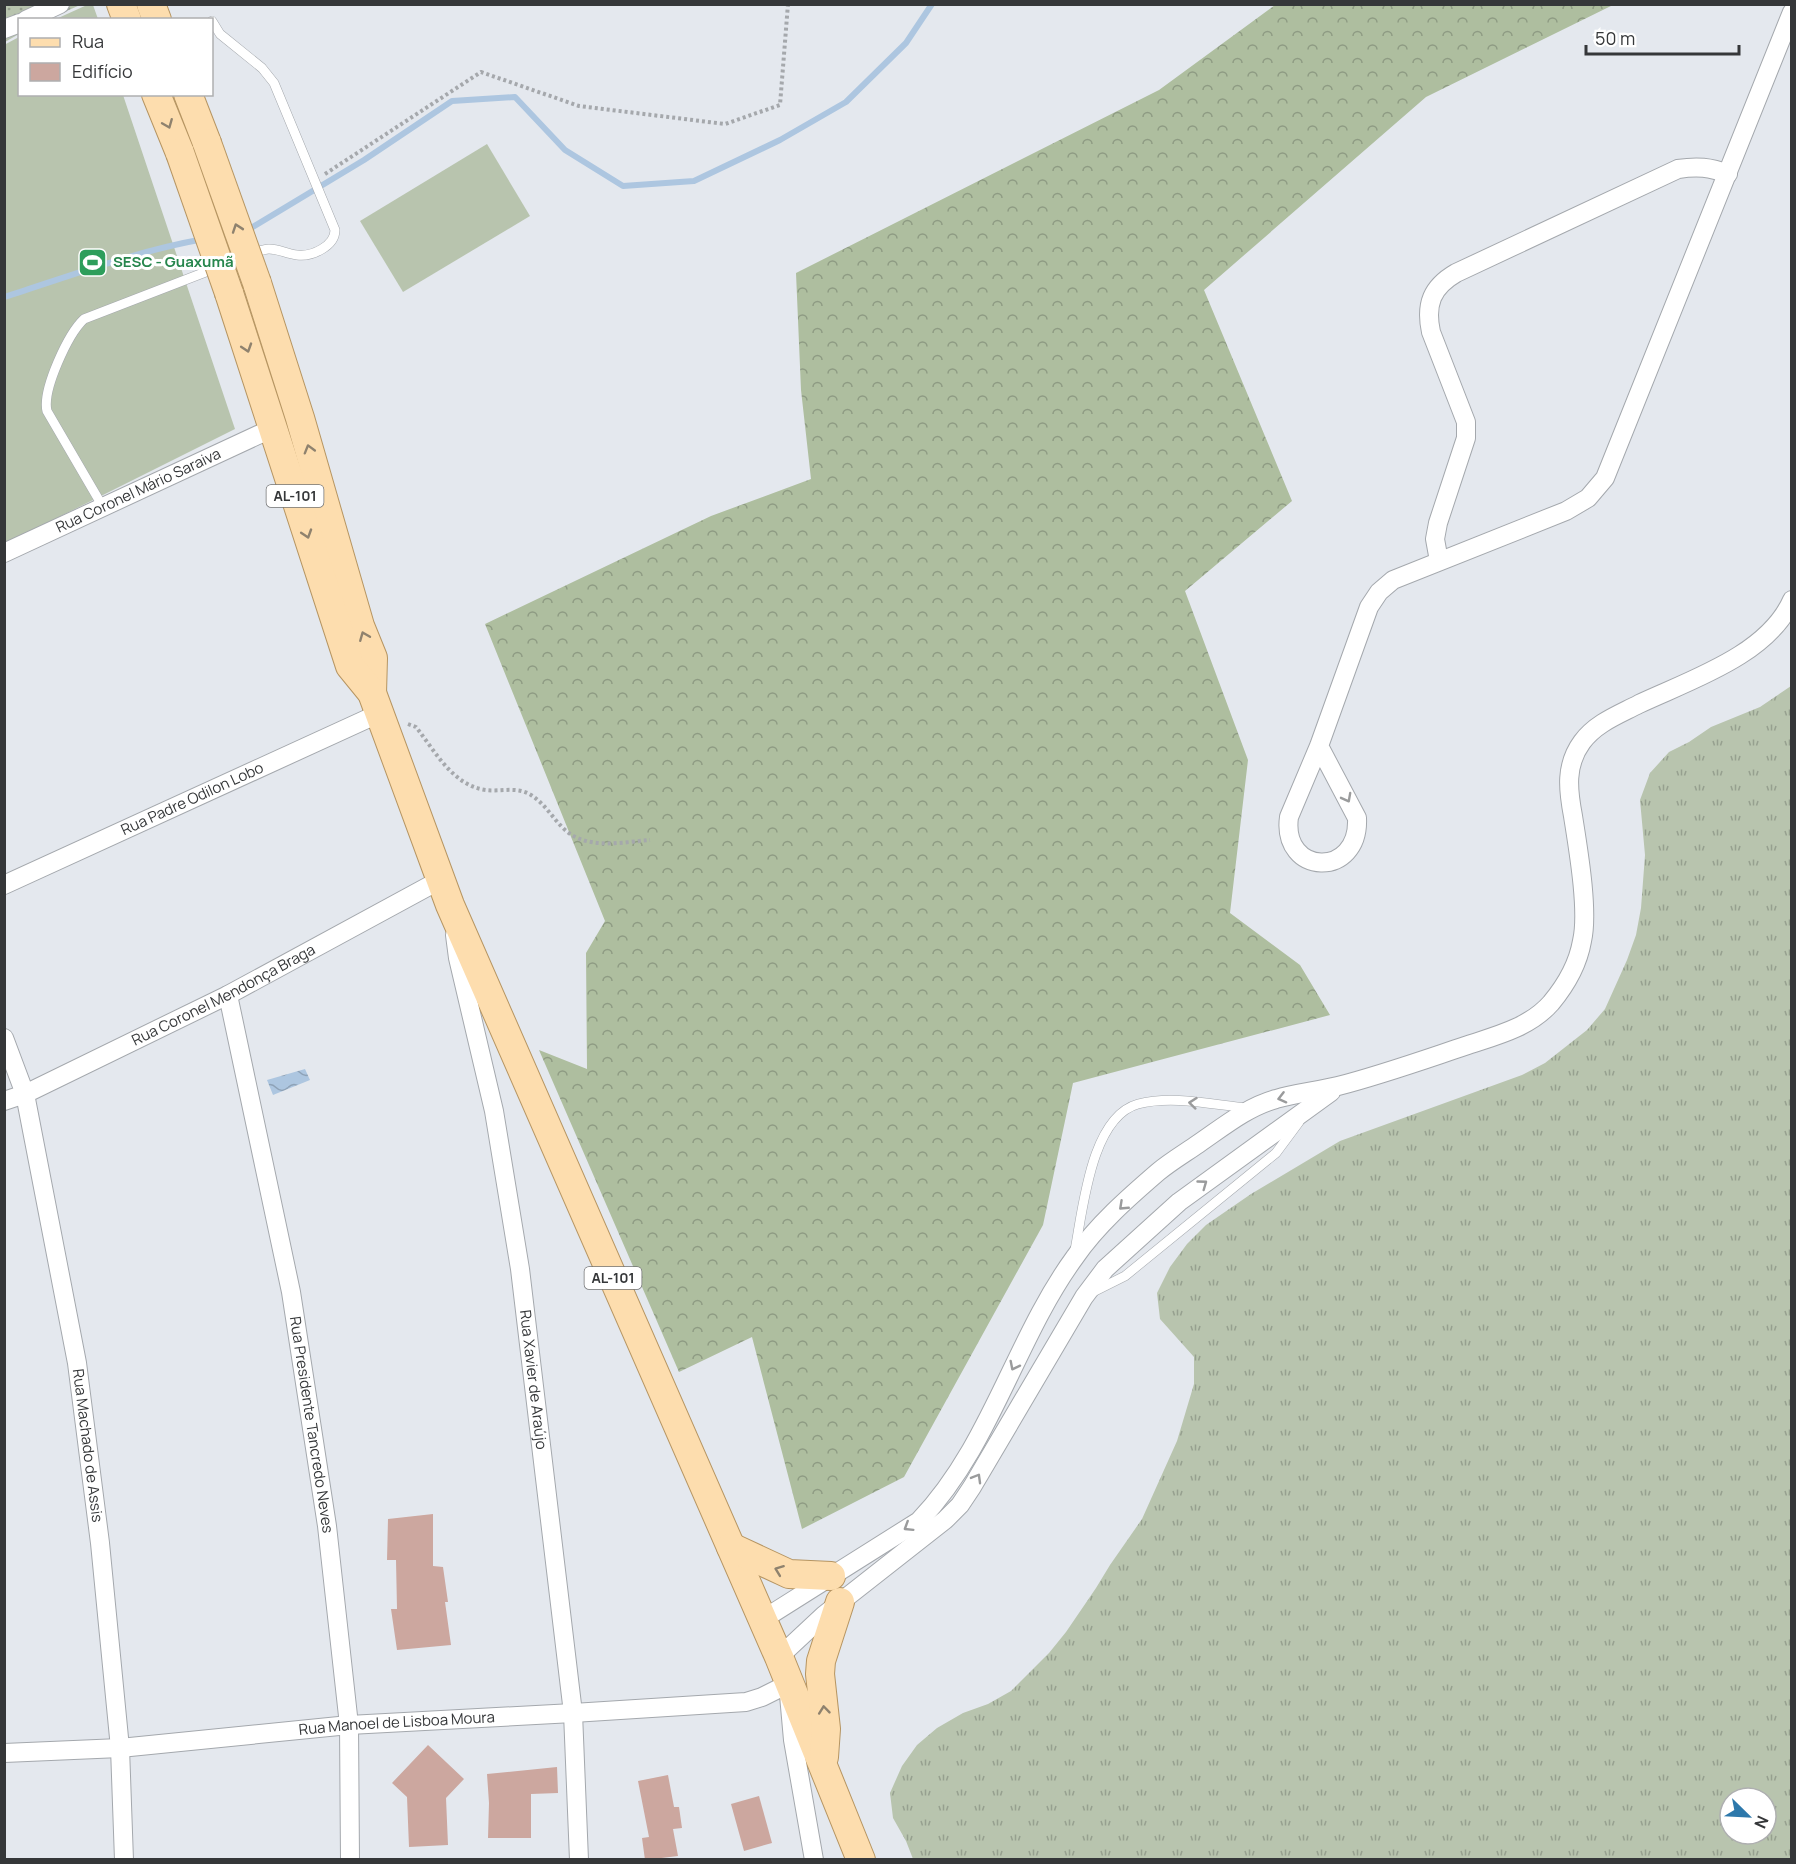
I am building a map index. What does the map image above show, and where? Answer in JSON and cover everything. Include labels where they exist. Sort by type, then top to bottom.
[{"type":"main road","name":"AL-101","points":[[157,96],[180,153],[229,293],[350,666],[376,703],[445,892],[778,1656],[861,1860]]},
{"type":"main road","name":"AL-101","points":[[189,96],[257,283],[300,418],[360,626],[373,658],[376,703]]},
{"type":"main road","points":[[730,1547],[789,1574],[831,1576]]},
{"type":"main road","points":[[824,1768],[826,1729],[820,1674],[821,1661],[840,1602]]},
{"type":"street","points":[[30,18],[60,4]]},
{"type":"street","points":[[1319,746],[1358,818],[1355,842],[1339,859],[1328,862],[1315,862],[1304,858],[1296,850],[1287,828],[1288,817],[1319,746],[1370,608],[1379,592],[1393,580],[1566,511],[1588,498],[1605,478],[1791,12]]},
{"type":"street","points":[[4,29],[18,23]]},
{"type":"street","points":[[1439,561],[1435,539],[1438,523],[1467,438],[1466,422],[1431,332],[1428,318],[1429,304],[1435,291],[1444,280],[1456,273],[1678,169],[1695,166],[1712,168],[1728,174]]},
{"type":"street","name":"Rua Coronel Mário Saraiva","points":[[4,553],[273,428]]},
{"type":"street","points":[[762,1620],[919,1521],[936,1503],[958,1473],[1038,1320],[1073,1259],[1093,1234],[1160,1171],[1251,1108],[1277,1099],[1340,1086],[1520,1027],[1549,1005],[1571,975],[1583,940],[1583,903],[1567,791],[1570,767],[1580,744],[1597,726],[1728,662],[1761,640],[1787,611],[1791,600]]},
{"type":"street","name":"Rua Padre Odilon Lobo","points":[[4,885],[376,703]]},
{"type":"street","name":"Rua Coronel Mendonça Braga","points":[[4,1101],[25,1094],[228,994],[445,892]]},
{"type":"street","name":"Rua Xavier de Araújo","points":[[445,892],[494,1111],[520,1269],[573,1713],[579,1860]]},
{"type":"street","name":"Rua Presidente Tancredo Neves","points":[[228,994],[291,1292],[327,1526],[349,1725],[350,1860]]},
{"type":"street","name":"Rua Machado de Assis","points":[[4,1038],[25,1094],[77,1363],[100,1542],[120,1748],[124,1860]]},
{"type":"street","points":[[778,1656],[840,1602],[945,1520],[960,1505],[1084,1297],[1105,1269],[1179,1202],[1340,1086]]},
{"type":"street","points":[[788,1684],[793,1740],[814,1860]]},
{"type":"street","name":"Rua Manoel de Lisboa Moura","points":[[4,1753],[120,1748],[349,1725],[746,1702],[788,1684]]},
{"type":"lane","points":[[213,24],[220,34],[262,68],[274,83],[335,230],[335,236],[328,246],[305,255],[299,256],[264,249],[234,261]]},
{"type":"lane","points":[[103,507],[46,411],[46,393],[74,332],[84,319],[225,265]]},
{"type":"lane","points":[[1073,1259],[1094,1164],[1105,1133],[1117,1116],[1136,1104],[1154,1101],[1251,1108]]},
{"type":"path","points":[[316,183],[481,72],[579,106],[725,124],[780,105],[788,4]]},
{"type":"path","points":[[376,703],[416,728],[456,778],[470,786],[485,790],[524,791],[546,809],[564,830],[582,840],[613,844],[650,840]]},
{"type":"green space","points":[[5,5],[80,5],[51,18],[18,18],[18,35],[5,42]]},
{"type":"green space","points":[[87,5],[93,5],[98,18],[58,18]]},
{"type":"green space","points":[[1275,5],[1613,5],[1426,97],[1204,290],[1292,501],[1185,591],[1248,760],[1230,913],[1300,965],[1330,1015],[1073,1083],[1043,1225],[904,1477],[802,1529],[752,1337],[679,1372],[539,1050],[587,1069],[586,953],[605,921],[485,624],[711,516],[811,479],[801,390],[796,273],[1159,90]]},
{"type":"green space","name":"SESC - Guaxumã","points":[[18,38],[18,96],[123,96],[235,429],[5,544],[4,45]]},
{"type":"green space","points":[[487,144],[530,216],[403,292],[360,221]]},
{"type":"green space","points":[[1791,686],[1791,1859],[913,1859],[893,1818],[890,1793],[902,1766],[917,1745],[937,1728],[1011,1691],[1049,1653],[1066,1632],[1142,1519],[1177,1441],[1194,1384],[1194,1357],[1160,1319],[1157,1293],[1170,1267],[1187,1244],[1206,1225],[1251,1194],[1340,1141],[1522,1075],[1545,1063],[1587,1030],[1605,1009],[1636,935],[1641,908],[1645,855],[1640,800],[1650,773],[1669,752],[1711,727],[1760,707]]},
{"type":"water","points":[[305,1069],[310,1080],[273,1095],[267,1080]]},
{"type":"building","points":[[433,1514],[433,1566],[443,1567],[451,1645],[397,1650],[391,1609],[397,1609],[396,1560],[387,1560],[388,1519]]},
{"type":"building","points":[[428,1745],[464,1779],[446,1798],[448,1845],[409,1847],[407,1797],[392,1783]]},
{"type":"building","points":[[557,1767],[558,1793],[531,1794],[531,1838],[488,1838],[487,1774]]},
{"type":"building","points":[[668,1775],[674,1807],[679,1807],[682,1828],[673,1829],[678,1856],[645,1860],[642,1838],[649,1837],[638,1781]]},
{"type":"building","points":[[759,1796],[772,1843],[744,1851],[731,1804]]},
{"type":"waterway","points":[[246,231],[364,160],[452,101],[515,97],[565,150],[623,186],[694,181],[780,140],[846,102],[906,43],[932,4]]},
{"type":"waterway","points":[[4,297],[128,257],[204,239]]},
{"type":"place","name":"SESC - Guaxumã","points":[[92,262]]}]
